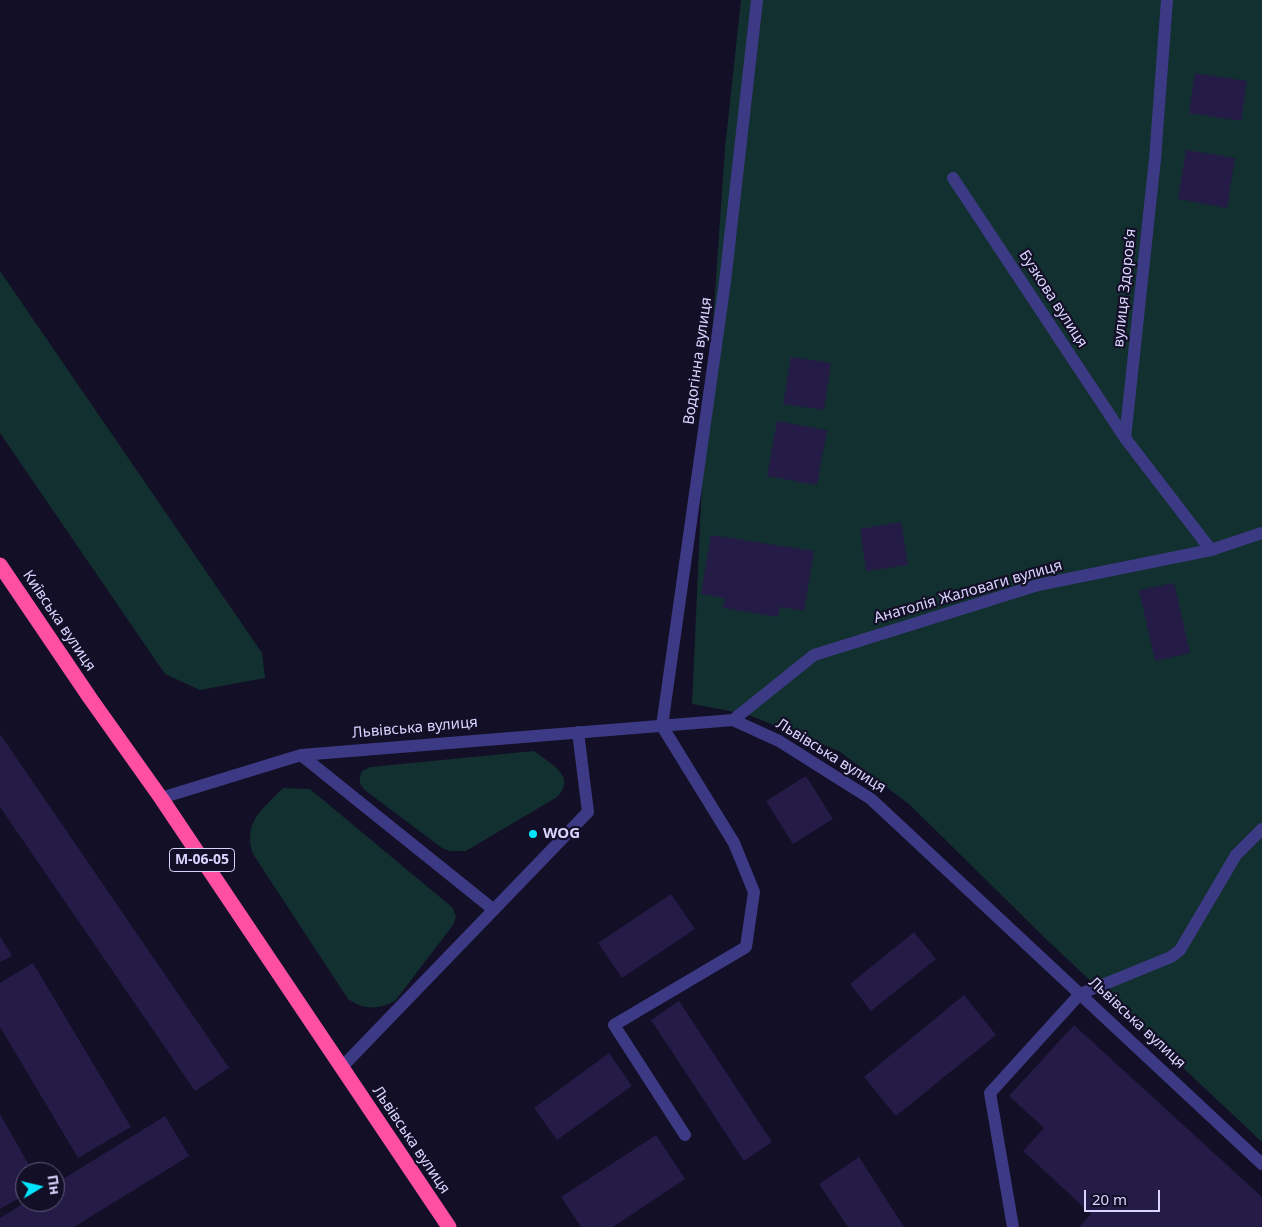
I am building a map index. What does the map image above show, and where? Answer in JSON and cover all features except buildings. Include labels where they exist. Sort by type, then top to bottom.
[{"type":"highway","name":"Київська вулиця","points":[[0,565],[90,698]]},
{"type":"highway","name":"Львівська вулиця","points":[[90,698],[161,798],[449,1227]]},
{"type":"street","name":"Водогінна вулиця","points":[[662,726],[725,282],[757,0]]},
{"type":"street","name":"вулиця Здоровʼя","points":[[1125,438],[1155,159],[1167,0]]},
{"type":"street","name":"Бузкова вулиця","points":[[954,178],[1125,438]]},
{"type":"street","points":[[1125,438],[1211,550]]},
{"type":"street","name":"Анатолія Жаловаги вулиця","points":[[733,720],[814,655],[1038,585],[1211,550],[1262,533]]},
{"type":"street","name":"Львівська вулиця","points":[[161,798],[301,755],[733,720],[779,741],[872,799],[1262,1164]]},
{"type":"street","points":[[662,726],[734,843],[754,892],[746,947],[614,1025],[685,1134]]},
{"type":"street","points":[[341,1068],[588,812],[578,732]]},
{"type":"street","points":[[301,755],[494,910]]},
{"type":"street","points":[[1013,1227],[990,1093],[1080,994],[1171,957],[1180,950],[1236,855],[1262,828]]},
{"type":"green space","points":[[741,0],[1262,0],[1262,1142],[1047,940],[910,805],[839,751],[746,714],[692,704],[702,482],[725,148]]},
{"type":"green space","points":[[0,271],[262,653],[265,678],[200,690],[165,674],[0,433]]},
{"type":"green space","points":[[534,751],[553,765],[563,776],[563,789],[557,797],[466,851],[450,851],[442,848],[366,791],[360,782],[362,771],[370,767]]},
{"type":"green space","points":[[283,788],[310,789],[453,908],[456,917],[453,925],[395,1001],[371,1008],[354,1003],[348,999],[253,854],[250,843],[252,825],[256,817]]},
{"type":"place","name":"WOG","points":[[533,834]]}]
